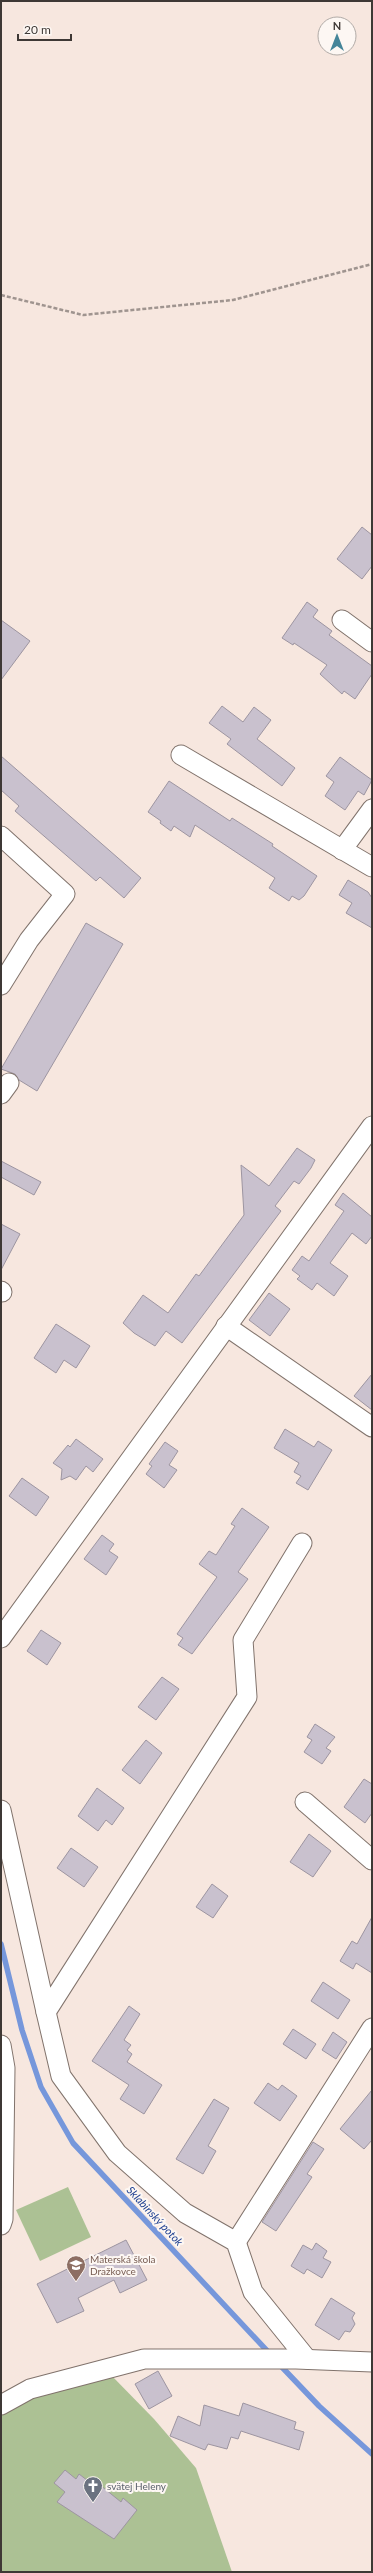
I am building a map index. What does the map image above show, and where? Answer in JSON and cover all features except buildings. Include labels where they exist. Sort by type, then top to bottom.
[{"type":"street","points":[[342,620],[372,642]]},
{"type":"street","points":[[181,755],[372,867]]},
{"type":"street","points":[[342,850],[372,810]]},
{"type":"street","points":[[1,836],[65,894],[29,940],[1,985]]},
{"type":"street","points":[[1,1638],[372,1126]]},
{"type":"street","points":[[226,1326],[372,1427]]},
{"type":"street","points":[[46,2012],[247,1697],[243,1640],[302,1543]]},
{"type":"street","points":[[305,1802],[372,1860]]},
{"type":"street","points":[[1,1810],[61,2076],[117,2153],[185,2212],[236,2242],[253,2292],[302,2359]]},
{"type":"street","points":[[236,2242],[372,2028]]},
{"type":"street","points":[[1,2045],[5,2068],[3,2219],[1,2225]]},
{"type":"street","points":[[1,2405],[30,2389],[144,2360],[302,2359],[372,2362]]},
{"type":"path","points":[[1,294],[83,315],[233,300],[372,264]]},
{"type":"green space","points":[[68,2187],[91,2237],[40,2261],[16,2210]]},
{"type":"green space","points":[[110,2374],[154,2419],[196,2468],[232,2572],[1,2572],[1,2409],[30,2395]]},
{"type":"waterway","name":"Sklabinský potok","points":[[1,1944],[22,2030],[41,2087],[73,2143],[271,2355]]},
{"type":"waterway","name":"Sklabinský potok","points":[[279,2364],[319,2406],[372,2454]]},
{"type":"place","name":"Materská škola Dražkovce","points":[[76,2282]]},
{"type":"place","name":"svätej Heleny","points":[[93,2503]]}]
